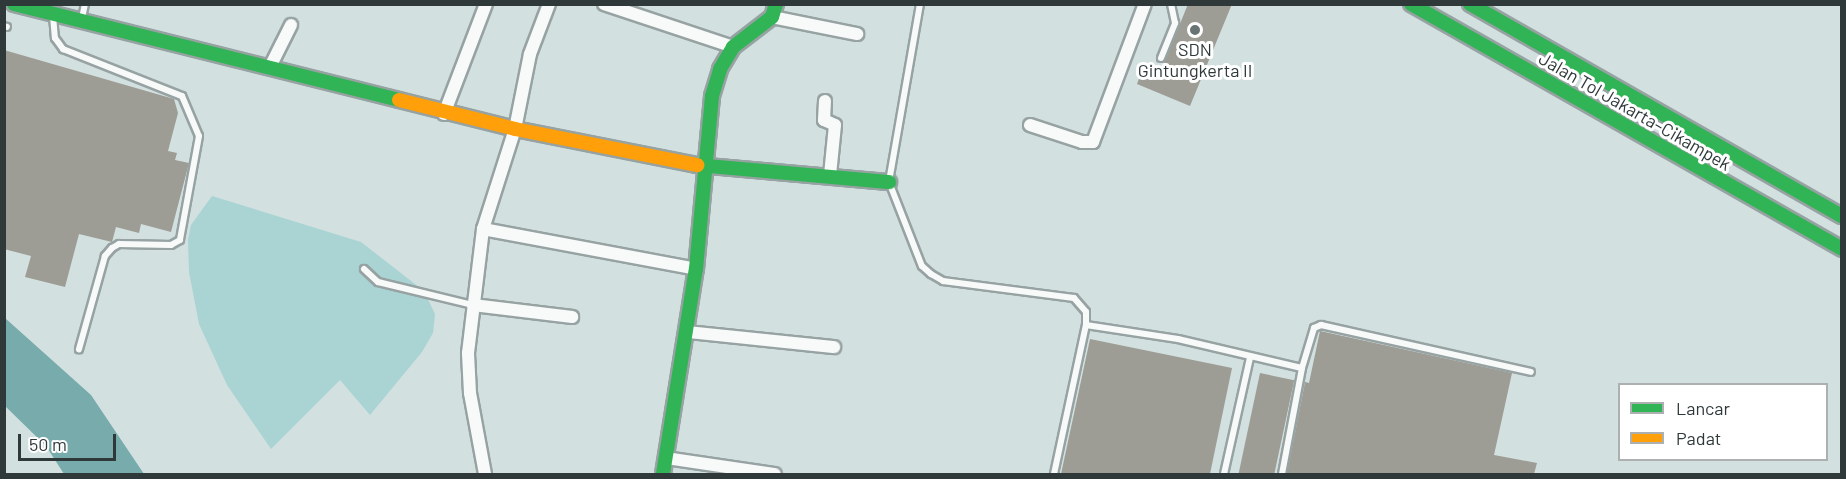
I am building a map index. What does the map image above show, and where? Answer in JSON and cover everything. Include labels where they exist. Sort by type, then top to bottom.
[{"type":"main road","points":[[14,4],[270,67],[444,114],[515,129],[704,166],[830,175],[889,182]]},
{"type":"main road","name":"Jalan Tol Jakarta–Cikampek","points":[[1411,4],[1842,249]]},
{"type":"main road","name":"Jalan Tol Jakarta–Cikampek","points":[[1470,4],[1842,216]]},
{"type":"main road","points":[[663,474],[688,332],[712,96],[720,69],[733,47],[774,11]]},
{"type":"street","points":[[444,114],[486,4]]},
{"type":"street","points":[[484,474],[470,393],[468,353],[483,229],[515,129],[530,54],[549,4]]},
{"type":"street","points":[[604,4],[733,47]]},
{"type":"street","points":[[1030,125],[1082,142],[1093,142],[1145,4]]},
{"type":"street","points":[[774,11],[857,34]]},
{"type":"street","points":[[270,67],[291,25]]},
{"type":"street","points":[[825,101],[824,120],[835,125],[830,175]]},
{"type":"street","points":[[483,229],[696,269]]},
{"type":"street","points":[[473,304],[573,317]]},
{"type":"street","points":[[688,332],[834,347]]},
{"type":"street","points":[[666,458],[775,474]]},
{"type":"lane","points":[[81,22],[85,4]]},
{"type":"lane","points":[[920,4],[889,182],[922,266],[931,274],[943,281],[1074,298],[1086,312],[1086,326],[1054,474]]},
{"type":"lane","points":[[1161,58],[1175,23],[1171,4]]},
{"type":"lane","points":[[53,14],[55,38],[63,49],[182,96],[199,136],[180,240],[171,245],[119,244],[112,248],[105,256],[79,349]]},
{"type":"lane","points":[[364,269],[378,282],[473,304]]},
{"type":"lane","points":[[1282,474],[1302,369],[1314,328],[1321,325],[1531,372]]},
{"type":"lane","points":[[1086,326],[1178,339],[1302,369]]},
{"type":"lane","points":[[1224,474],[1250,358]]},
{"type":"shaded area","points":[[212,196],[361,242],[424,291],[435,314],[433,333],[422,352],[370,415],[340,380],[271,449],[227,385],[199,324],[189,272],[188,240],[191,225]]},
{"type":"shaded area","points":[[5,318],[91,395],[144,474],[64,474],[46,446],[5,406]]},
{"type":"building","name":"SDN Gintungkerta II","points":[[1188,4],[1232,4],[1190,106],[1137,84],[1144,65],[1161,71]]},
{"type":"building","points":[[4,50],[174,99],[178,113],[168,151],[177,153],[175,160],[189,163],[171,232],[141,224],[139,233],[116,227],[112,242],[79,234],[65,287],[25,277],[31,256],[4,249]]},
{"type":"building","points":[[1320,331],[1512,373],[1494,455],[1537,463],[1534,474],[1287,474],[1305,382],[1309,383]]},
{"type":"building","points":[[1090,339],[1232,368],[1210,474],[1061,474]]},
{"type":"building","points":[[1260,373],[1294,380],[1274,474],[1239,474]]},
{"type":"traffic: fast","points":[[14,4],[399,100]]},
{"type":"traffic: fast","points":[[663,474],[696,269],[712,96],[720,69],[733,47],[772,17],[776,4]]},
{"type":"traffic: fast","points":[[1411,4],[1842,249]]},
{"type":"traffic: fast","points":[[1470,4],[1842,216]]},
{"type":"traffic: fast","points":[[697,165],[889,182]]},
{"type":"traffic: slow","points":[[399,100],[515,129],[697,165]]},
{"type":"place","name":"SDN Gintungkerta II","points":[[1195,30]]}]
